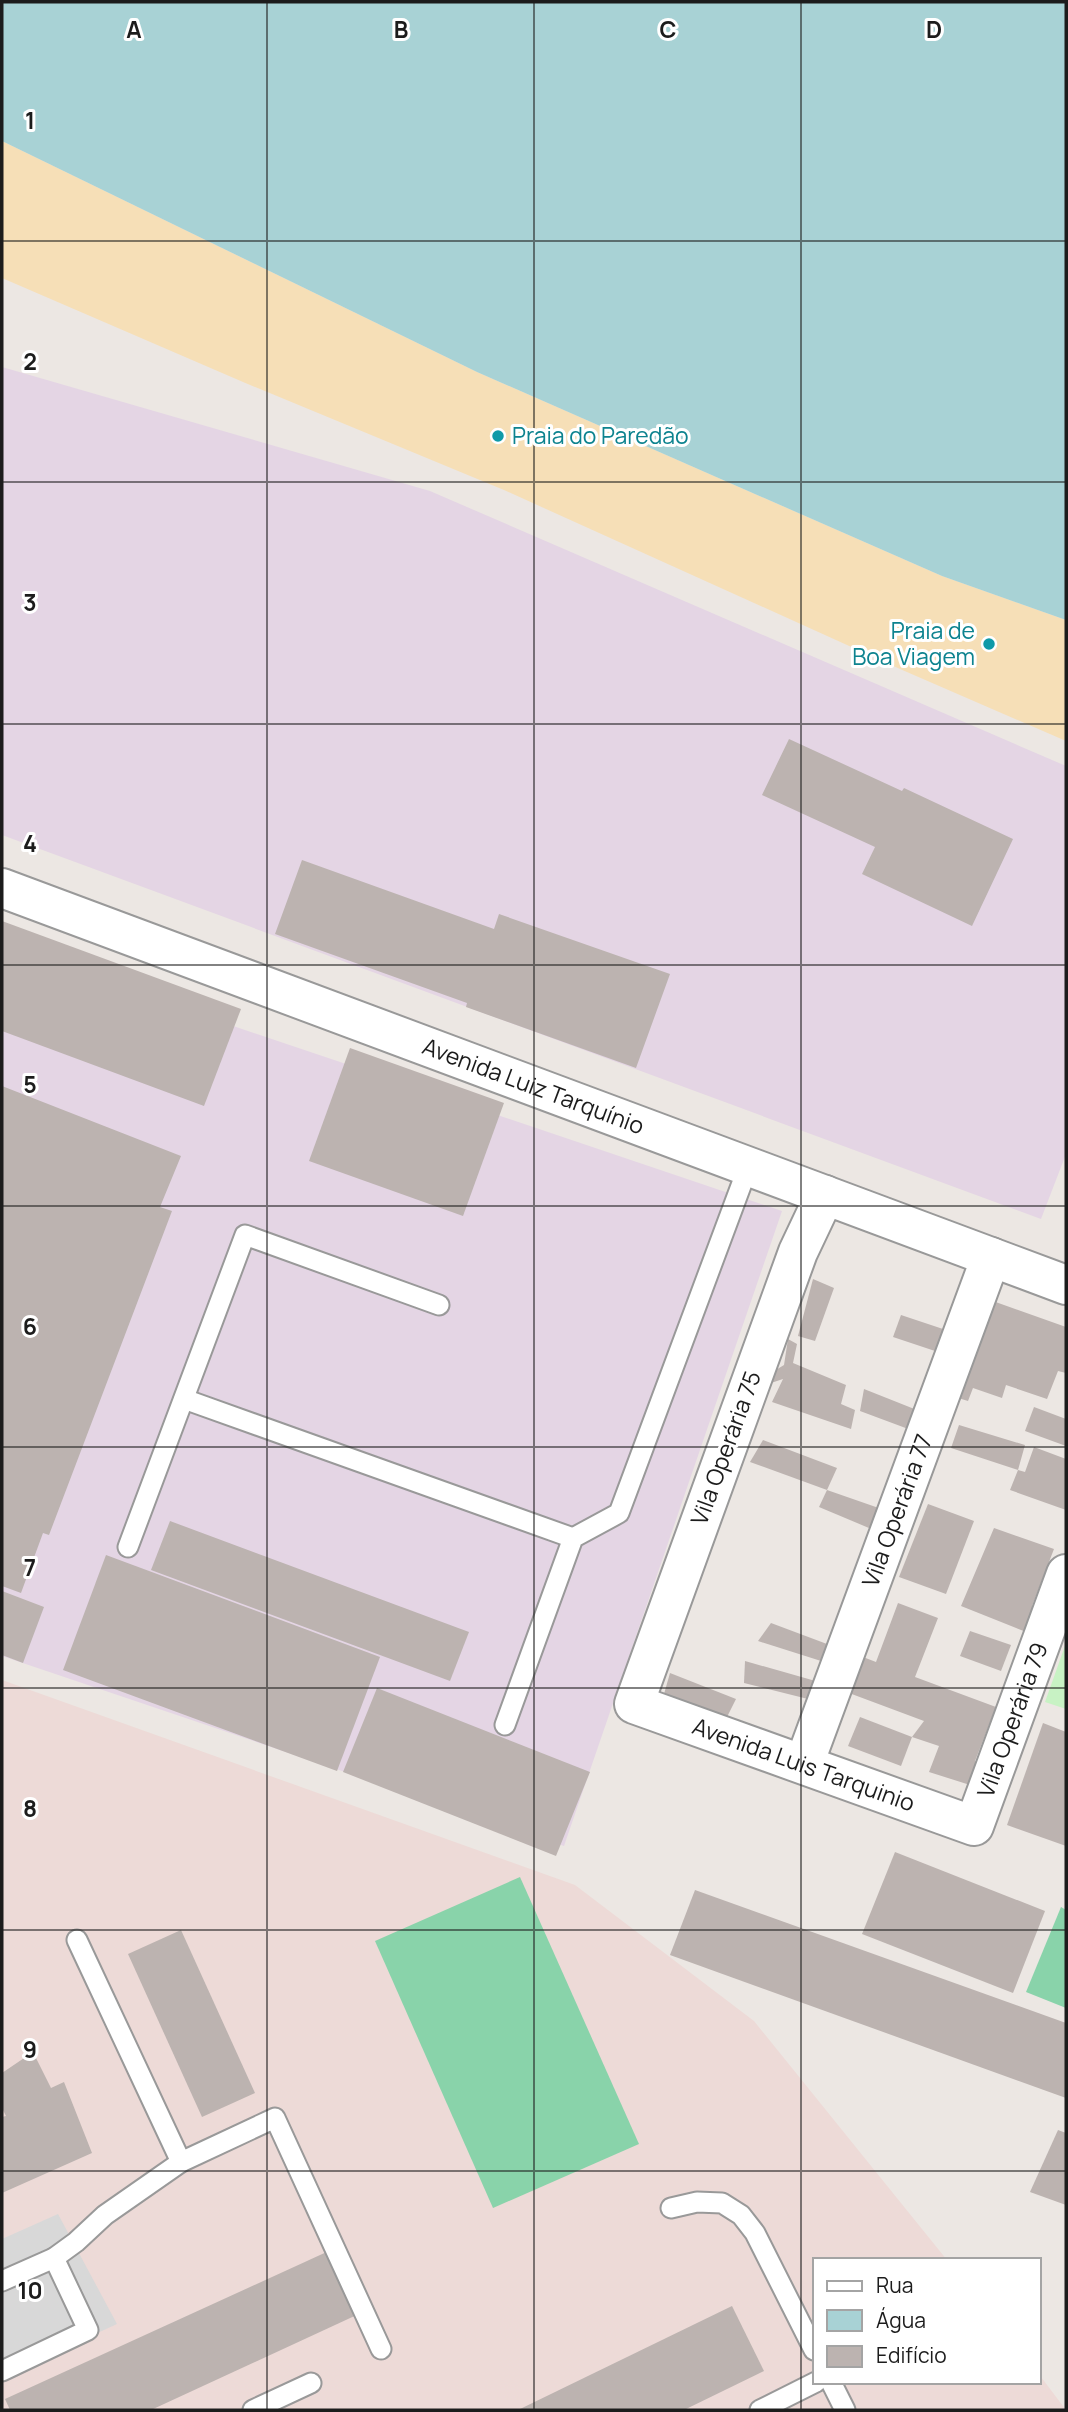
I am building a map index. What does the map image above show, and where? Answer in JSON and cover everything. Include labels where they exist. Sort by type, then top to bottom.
[{"type":"street","name":"Avenida Luiz Tarquínio","points":[[2,888],[1066,1284]]},
{"type":"street","name":"Vila Operária 75","points":[[634,1704],[798,1252],[825,1195]]},
{"type":"street","name":"Vila Operária 77","points":[[804,1764],[991,1257]]},
{"type":"street","name":"Vila Operária 79","points":[[974,1826],[1055,1646],[1066,1574]]},
{"type":"street","name":"Avenida Luis Tarquinio","points":[[634,1704],[974,1826]]},
{"type":"lane","points":[[505,1725],[573,1538],[619,1513],[748,1167]]},
{"type":"lane","points":[[128,1547],[245,1235],[439,1305]]},
{"type":"lane","points":[[184,1399],[573,1538]]},
{"type":"lane","points":[[77,1940],[181,2162]]},
{"type":"lane","points":[[2,2281],[54,2258],[105,2215],[181,2162],[275,2118],[381,2348]]},
{"type":"lane","points":[[671,2208],[697,2202],[722,2203],[741,2215],[755,2233],[813,2348]]},
{"type":"lane","points":[[2,2371],[88,2330],[54,2258]]},
{"type":"lane","points":[[253,2410],[311,2383]]},
{"type":"lane","points":[[760,2410],[813,2384]]},
{"type":"lane","points":[[832,2384],[845,2410]]},
{"type":"shaded area","points":[[2,367],[430,491],[1066,766],[1066,1154],[1041,1219],[2,835]]},
{"type":"shaded area","points":[[2,948],[782,1211],[564,1846],[2,1656]]},
{"type":"shaded area","points":[[2,1680],[575,1885],[754,2021],[945,2258],[813,2258],[813,2384],[1040,2384],[1040,2376],[1066,2410],[2,2410]]},
{"type":"shaded area","points":[[58,2214],[117,2324],[2,2377],[2,2239]]},
{"type":"sand","name":"Praia do Paredão","points":[[2,141],[477,372],[942,576],[1066,620],[1066,741],[504,490],[2,278]]},
{"type":"green space","points":[[1066,1643],[1066,1709],[1045,1702]]},
{"type":"green space","points":[[520,1877],[639,2144],[493,2208],[375,1941]]},
{"type":"green space","points":[[1061,1907],[1066,1910],[1066,2008],[1026,1992]]},
{"type":"water","points":[[2,2],[1066,2],[1066,620],[942,576],[477,372],[2,141]]},
{"type":"building","points":[[789,739],[902,791],[904,788],[1013,839],[972,926],[862,874],[875,847],[762,795]]},
{"type":"building","points":[[302,860],[494,929],[499,914],[670,974],[636,1068],[466,1007],[467,1003],[275,934]]},
{"type":"building","points":[[2,921],[241,1009],[204,1106],[2,1031]]},
{"type":"building","points":[[350,1048],[504,1103],[463,1216],[309,1161]]},
{"type":"building","points":[[2,1086],[181,1156],[160,1207],[172,1211],[49,1535],[43,1533],[21,1593],[2,1586]]},
{"type":"building","points":[[813,1279],[834,1288],[815,1341],[798,1336]]},
{"type":"building","points":[[990,1300],[1066,1327],[1066,1373],[1058,1371],[1047,1399],[1006,1385],[1002,1398],[973,1388],[968,1401],[955,1397]]},
{"type":"building","points":[[901,1315],[949,1331],[941,1353],[893,1337]]},
{"type":"building","points":[[788,1339],[797,1344],[793,1363],[846,1385],[841,1404],[855,1410],[851,1429],[772,1402],[783,1379],[768,1384],[766,1376],[784,1365]]},
{"type":"building","points":[[864,1389],[932,1416],[919,1433],[860,1411]]},
{"type":"building","points":[[1034,1407],[1066,1419],[1066,1446],[1025,1431]]},
{"type":"building","points":[[959,1425],[1025,1445],[1018,1470],[951,1448]]},
{"type":"building","points":[[763,1440],[837,1468],[827,1490],[750,1462]]},
{"type":"building","points":[[1034,1447],[1066,1459],[1066,1510],[1010,1490],[1018,1470],[1025,1472]]},
{"type":"building","points":[[827,1490],[896,1514],[888,1536],[819,1507]]},
{"type":"building","points":[[928,1504],[974,1521],[946,1594],[899,1577]]},
{"type":"building","points":[[170,1521],[469,1632],[450,1681],[151,1570]]},
{"type":"building","points":[[994,1528],[1054,1549],[1032,1606],[1045,1611],[1036,1636],[961,1606]]},
{"type":"building","points":[[106,1555],[380,1657],[337,1771],[63,1670]]},
{"type":"building","points":[[2,1591],[44,1607],[23,1663],[2,1655]]},
{"type":"building","points":[[898,1603],[938,1618],[915,1677],[996,1707],[975,1761],[981,1767],[970,1785],[929,1772],[939,1746],[912,1737],[924,1721],[849,1693],[863,1657],[876,1662]]},
{"type":"building","points":[[771,1623],[835,1647],[840,1667],[758,1641]]},
{"type":"building","points":[[970,1631],[1011,1645],[1001,1671],[960,1656]]},
{"type":"building","points":[[745,1661],[833,1686],[816,1701],[744,1683]]},
{"type":"building","points":[[670,1673],[736,1699],[723,1725],[662,1701]]},
{"type":"building","points":[[377,1688],[590,1772],[556,1856],[343,1772]]},
{"type":"building","points":[[860,1717],[912,1737],[901,1766],[848,1746]]},
{"type":"building","points":[[1043,1723],[1066,1732],[1066,1846],[1007,1825]]},
{"type":"building","points":[[895,1852],[1045,1911],[1013,1993],[862,1934]]},
{"type":"building","points":[[695,1890],[1066,2023],[1066,2098],[670,1955]]},
{"type":"building","points":[[181,1930],[255,2093],[202,2117],[128,1954]]},
{"type":"building","points":[[33,2052],[51,2088],[64,2082],[92,2153],[2,2193],[2,2117],[6,2116],[2,2108],[2,2073]]},
{"type":"building","points":[[1058,2130],[1066,2133],[1066,2205],[1030,2192]]},
{"type":"building","points":[[331,2250],[361,2313],[151,2410],[10,2410],[5,2399]]},
{"type":"building","points":[[732,2306],[764,2371],[684,2410],[518,2410]]},
{"type":"place","name":"Praia do Paredão","points":[[498,436]]},
{"type":"place","name":"Praia de Boa Viagem","points":[[989,644]]}]
